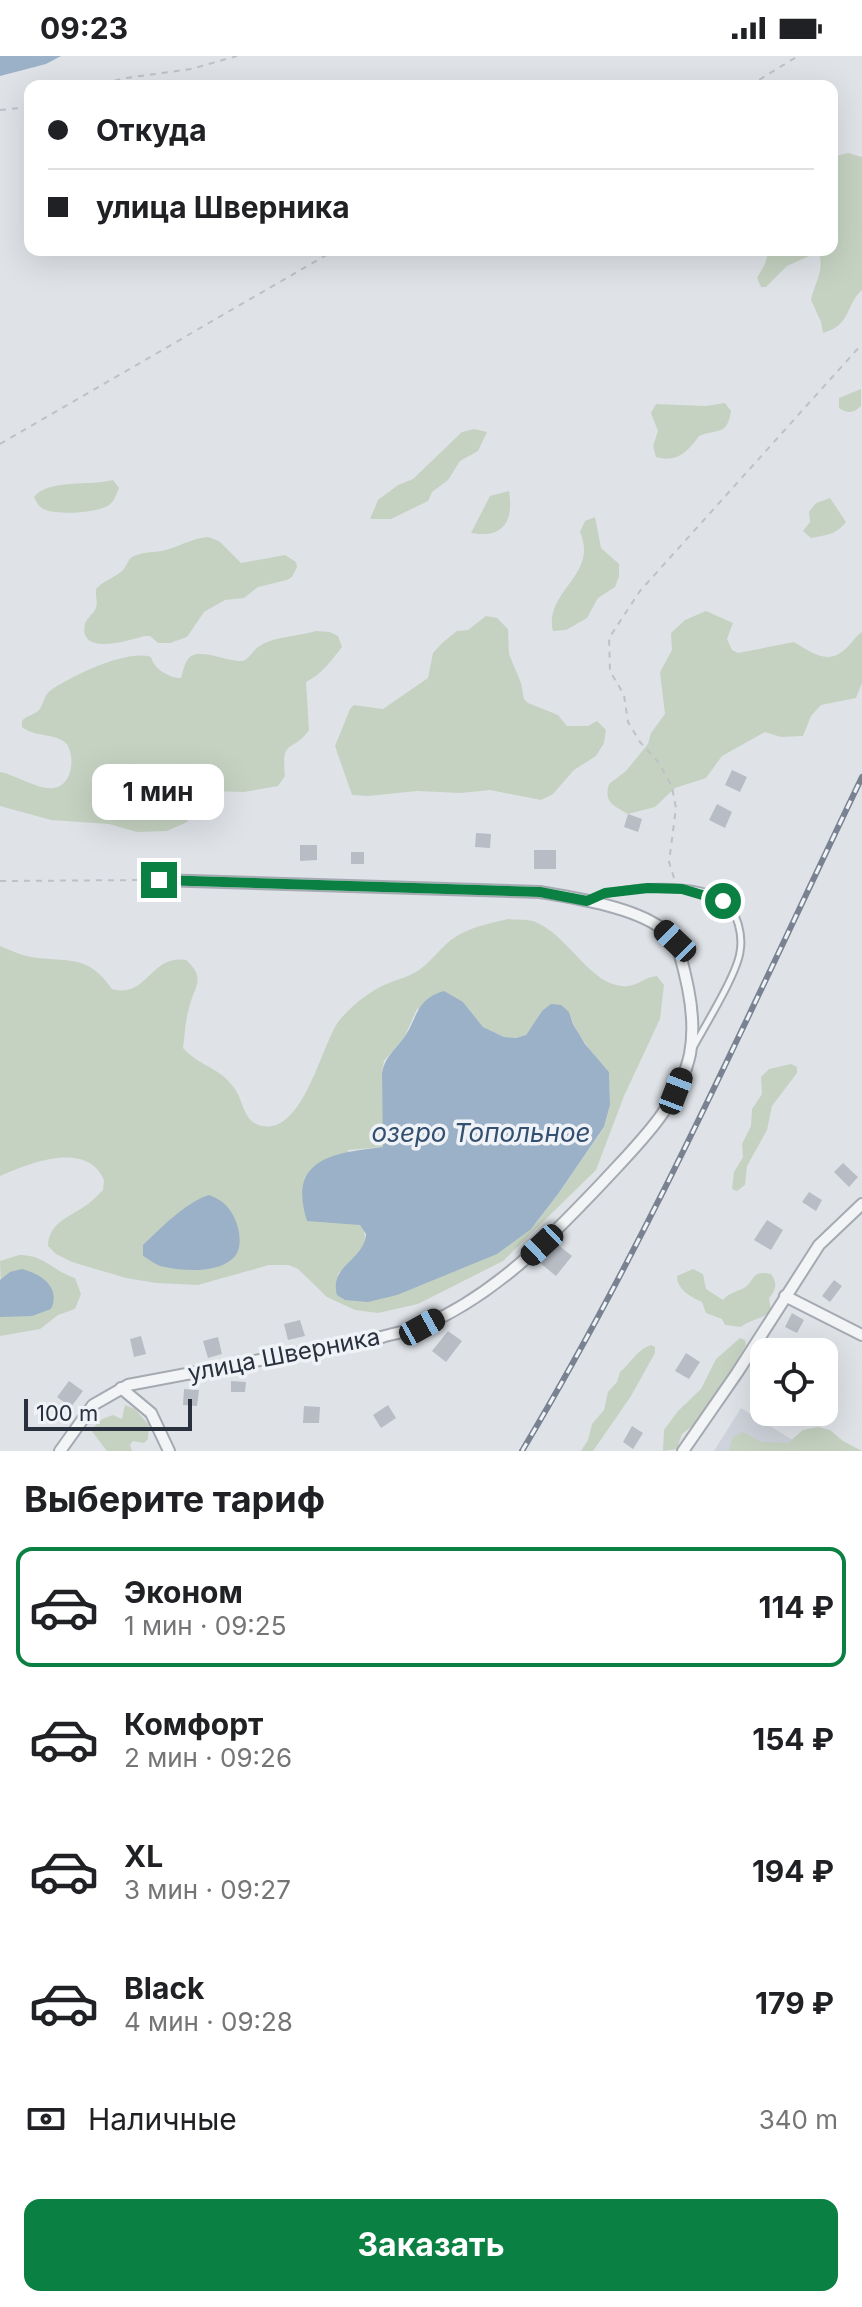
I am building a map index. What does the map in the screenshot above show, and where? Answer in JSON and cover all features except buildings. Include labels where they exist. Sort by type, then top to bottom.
[{"type":"street","name":"улица Шверника","points":[[60,1451],[93,1405],[121,1388],[422,1327],[473,1298],[522,1264],[563,1226],[645,1138],[676,1091],[690,1054],[690,999],[675,941],[661,927],[624,912],[540,892],[159,880]]},
{"type":"street","points":[[683,1451],[819,1245],[862,1204]]},
{"type":"street","points":[[785,1296],[862,1335]]},
{"type":"street","points":[[121,1388],[151,1413],[169,1451]]},
{"type":"lane","points":[[587,901],[605,893],[648,888],[682,889],[723,901],[734,913],[741,933],[739,959],[690,1054]]},
{"type":"path","points":[[117,80],[191,69],[237,56]]},
{"type":"path","points":[[759,80],[798,56]]},
{"type":"path","points":[[0,110],[24,108]]},
{"type":"path","points":[[0,444],[325,256]]},
{"type":"path","points":[[682,889],[671,873],[669,862],[676,808],[672,787],[659,763],[640,742],[628,722],[624,695],[610,671],[609,638],[640,591],[862,344]]},
{"type":"path","points":[[0,881],[159,880]]},
{"type":"shaded area","points":[[741,1408],[750,1414],[750,1426],[770,1426],[810,1451],[714,1451]]},
{"type":"green space","points":[[848,153],[862,157],[862,290],[844,320],[823,333],[811,300],[820,270],[819,256],[838,256],[838,156]]},
{"type":"green space","points":[[767,256],[809,256],[787,266],[766,287],[761,287],[757,278]]},
{"type":"green space","points":[[861,389],[861,406],[848,412],[839,408],[839,398]]},
{"type":"green space","points":[[725,403],[731,411],[724,428],[699,436],[686,451],[675,457],[656,457],[653,446],[658,431],[651,413],[656,404],[706,406]]},
{"type":"green space","points":[[474,429],[487,432],[478,451],[460,461],[448,480],[432,492],[428,501],[391,519],[370,519],[378,500],[398,485],[413,479],[462,432]]},
{"type":"green space","points":[[113,480],[119,488],[114,499],[109,505],[96,510],[52,512],[42,508],[34,497],[59,485]]},
{"type":"green space","points":[[509,491],[510,511],[504,525],[492,533],[471,533],[490,496]]},
{"type":"green space","points":[[830,498],[846,522],[834,532],[811,538],[803,531],[810,522],[809,512],[816,503]]},
{"type":"green space","points":[[595,517],[601,548],[619,564],[615,587],[598,598],[587,618],[566,630],[553,631],[552,617],[556,604],[583,560],[580,532],[585,521]]},
{"type":"green space","points":[[208,537],[219,541],[241,563],[285,555],[296,562],[297,567],[287,580],[258,587],[244,598],[225,600],[204,612],[187,637],[170,643],[158,643],[150,636],[107,644],[89,640],[85,634],[85,624],[96,608],[96,589],[102,583],[122,571],[134,556]]},
{"type":"green space","points":[[706,611],[733,623],[727,639],[732,650],[738,653],[794,642],[818,655],[831,657],[843,651],[862,632],[862,683],[856,698],[821,705],[811,716],[803,736],[781,737],[765,732],[722,756],[706,778],[675,788],[655,807],[628,814],[609,800],[609,784],[626,771],[648,744],[651,733],[665,714],[660,672],[672,650],[671,633],[685,620]]},
{"type":"green space","points":[[486,616],[497,618],[508,629],[509,654],[528,703],[558,715],[567,726],[588,726],[597,721],[606,730],[604,743],[596,756],[574,770],[553,794],[541,800],[490,790],[352,795],[335,746],[350,709],[354,705],[383,709],[428,678],[433,653],[442,643],[457,631],[468,630]]},
{"type":"green space","points":[[316,631],[338,636],[342,647],[322,671],[306,682],[309,730],[286,751],[285,776],[278,786],[244,792],[210,791],[187,822],[167,831],[137,832],[109,824],[51,820],[0,806],[0,772],[47,788],[63,784],[69,775],[71,759],[67,744],[22,727],[22,721],[38,711],[48,692],[60,684],[114,660],[140,656],[151,657],[163,672],[181,678],[192,655],[205,654],[243,661],[269,641]]},
{"type":"green space","points":[[508,919],[530,920],[546,927],[591,970],[615,985],[628,986],[657,976],[664,985],[660,1019],[624,1096],[596,1170],[503,1261],[418,1304],[378,1313],[355,1310],[327,1297],[298,1269],[289,1265],[269,1265],[198,1285],[126,1278],[72,1262],[48,1246],[57,1225],[103,1190],[104,1180],[96,1168],[85,1161],[57,1158],[0,1176],[0,946],[27,956],[85,965],[112,989],[124,990],[134,988],[164,964],[186,960],[197,978],[183,1048],[229,1081],[251,1121],[263,1126],[277,1125],[300,1103],[338,1022],[346,1012],[380,987],[419,970],[446,944],[464,932]],"holes":[[[463,1002],[483,1027],[504,1037],[516,1038],[526,1035],[542,1011],[569,1012],[581,1037],[609,1072],[610,1105],[604,1128],[531,1229],[337,1275],[359,1252],[365,1240],[348,1150],[384,1147],[384,1061],[404,1038],[417,1009]]]},
{"type":"green space","points":[[791,1064],[797,1067],[797,1073],[772,1106],[767,1130],[747,1166],[745,1185],[737,1191],[732,1189],[734,1172],[743,1157],[742,1144],[751,1126],[752,1109],[762,1094],[761,1077],[769,1069]]},
{"type":"green space","points":[[19,1255],[35,1257],[75,1278],[81,1294],[75,1309],[58,1315],[40,1329],[0,1336],[0,1261]]},
{"type":"green space","points":[[693,1269],[703,1274],[706,1289],[723,1300],[746,1286],[756,1275],[771,1274],[775,1290],[769,1298],[771,1311],[741,1327],[725,1325],[722,1319],[706,1313],[702,1302],[679,1285],[677,1276]]},
{"type":"green space","points":[[740,1338],[745,1340],[746,1345],[715,1399],[706,1406],[695,1424],[682,1434],[677,1449],[663,1451],[664,1430],[701,1389],[716,1359]]},
{"type":"green space","points":[[651,1345],[655,1347],[655,1353],[631,1396],[593,1451],[581,1451],[592,1424],[604,1410],[608,1392],[617,1382],[620,1372],[638,1353]]},
{"type":"green space","points":[[125,1405],[135,1409],[149,1425],[148,1439],[144,1443],[133,1441],[130,1445],[132,1451],[107,1451],[91,1430],[102,1419],[113,1415],[122,1419]]},
{"type":"green space","points":[[818,1427],[830,1430],[862,1451],[729,1451],[733,1437],[743,1432],[761,1442],[788,1443],[803,1430]]},
{"type":"water","points":[[0,56],[61,56],[46,64],[0,76]]},
{"type":"water","name":"озеро Топольное","points":[[444,991],[463,1002],[483,1027],[504,1037],[526,1035],[542,1011],[551,1004],[561,1005],[569,1012],[585,1044],[609,1072],[610,1105],[604,1127],[531,1229],[497,1254],[397,1295],[368,1302],[345,1300],[337,1295],[338,1277],[360,1251],[366,1234],[360,1225],[307,1221],[304,1184],[309,1171],[332,1156],[383,1147],[382,1073],[385,1063],[408,1032],[422,1004]]},
{"type":"water","points":[[209,1195],[225,1204],[236,1221],[240,1243],[231,1260],[217,1267],[190,1270],[162,1266],[143,1256],[143,1245],[158,1231],[183,1209]]},
{"type":"water","points":[[22,1269],[36,1274],[51,1288],[51,1309],[32,1316],[0,1317],[0,1280],[10,1272]]},
{"type":"railway","points":[[522,1451],[658,1203],[862,777]]},
{"type":"route","points":[[159,880],[540,892],[587,901],[605,893],[648,888],[682,889],[723,901]]}]
